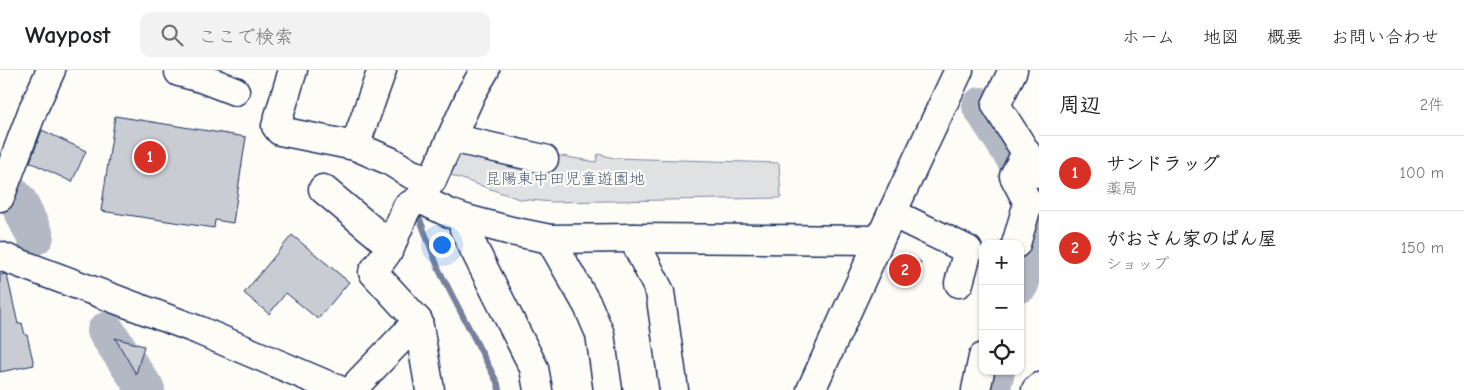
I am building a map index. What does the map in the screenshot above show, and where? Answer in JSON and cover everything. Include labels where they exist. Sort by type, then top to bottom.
[{"type":"street","points":[[3,189],[34,107],[51,70]]},
{"type":"street","points":[[293,70],[276,126],[280,131],[355,146],[390,161],[411,174],[449,213],[466,219],[550,239],[879,240]]},
{"type":"street","points":[[355,146],[382,70]]},
{"type":"street","points":[[430,390],[418,321],[373,272],[391,246],[407,207],[426,190],[472,92],[485,70]]},
{"type":"street","points":[[812,390],[879,240],[960,70]]},
{"type":"street","points":[[1013,70],[996,105],[1033,163],[1014,176],[1028,203],[1017,240]]},
{"type":"street","points":[[195,74],[235,91]]},
{"type":"street","points":[[451,138],[544,159]]},
{"type":"street","points":[[323,189],[391,246]]},
{"type":"street","points":[[892,213],[971,241],[959,283]]},
{"type":"street","points":[[466,219],[464,229],[534,368],[538,390]]},
{"type":"street","points":[[632,238],[660,292],[674,390]]},
{"type":"street","points":[[550,239],[588,306],[600,334],[608,390]]},
{"type":"street","points":[[0,256],[198,330],[339,390]]},
{"type":"street","points":[[355,390],[359,382],[418,321]]},
{"type":"street","points":[[976,390],[979,375]]},
{"type":"street","points":[[1036,390],[1039,387]]},
{"type":"green space","name":"昆陽東中田児童遊園地","points":[[452,145],[550,154],[596,162],[598,154],[614,158],[779,163],[781,198],[552,202],[519,199],[442,172]]},
{"type":"building","points":[[115,116],[246,137],[233,223],[215,220],[214,228],[101,211]]},
{"type":"building","points":[[42,130],[86,151],[72,182],[30,162]]},
{"type":"building","points":[[292,235],[349,282],[318,319],[286,293],[269,314],[244,293]]},
{"type":"building","points":[[901,253],[921,262],[913,283],[892,276]]},
{"type":"building","points":[[0,275],[7,275],[18,324],[22,323],[25,335],[27,335],[34,365],[0,372]]},
{"type":"building","points":[[115,338],[144,346],[136,374]]},
{"type":"waterway","points":[[981,106],[1039,196]]},
{"type":"waterway","points":[[0,181],[18,201],[35,236]]},
{"type":"waterway","points":[[416,209],[439,270],[498,384],[499,390]]},
{"type":"waterway","points":[[1024,271],[1039,220]]},
{"type":"waterway","points":[[106,331],[146,390]]},
{"type":"waterway","points":[[991,390],[995,375]]},
{"type":"place","name":"サンドラッグ","points":[[150,157]]},
{"type":"place","name":"がおさん家のぱん屋","points":[[905,270]]}]
